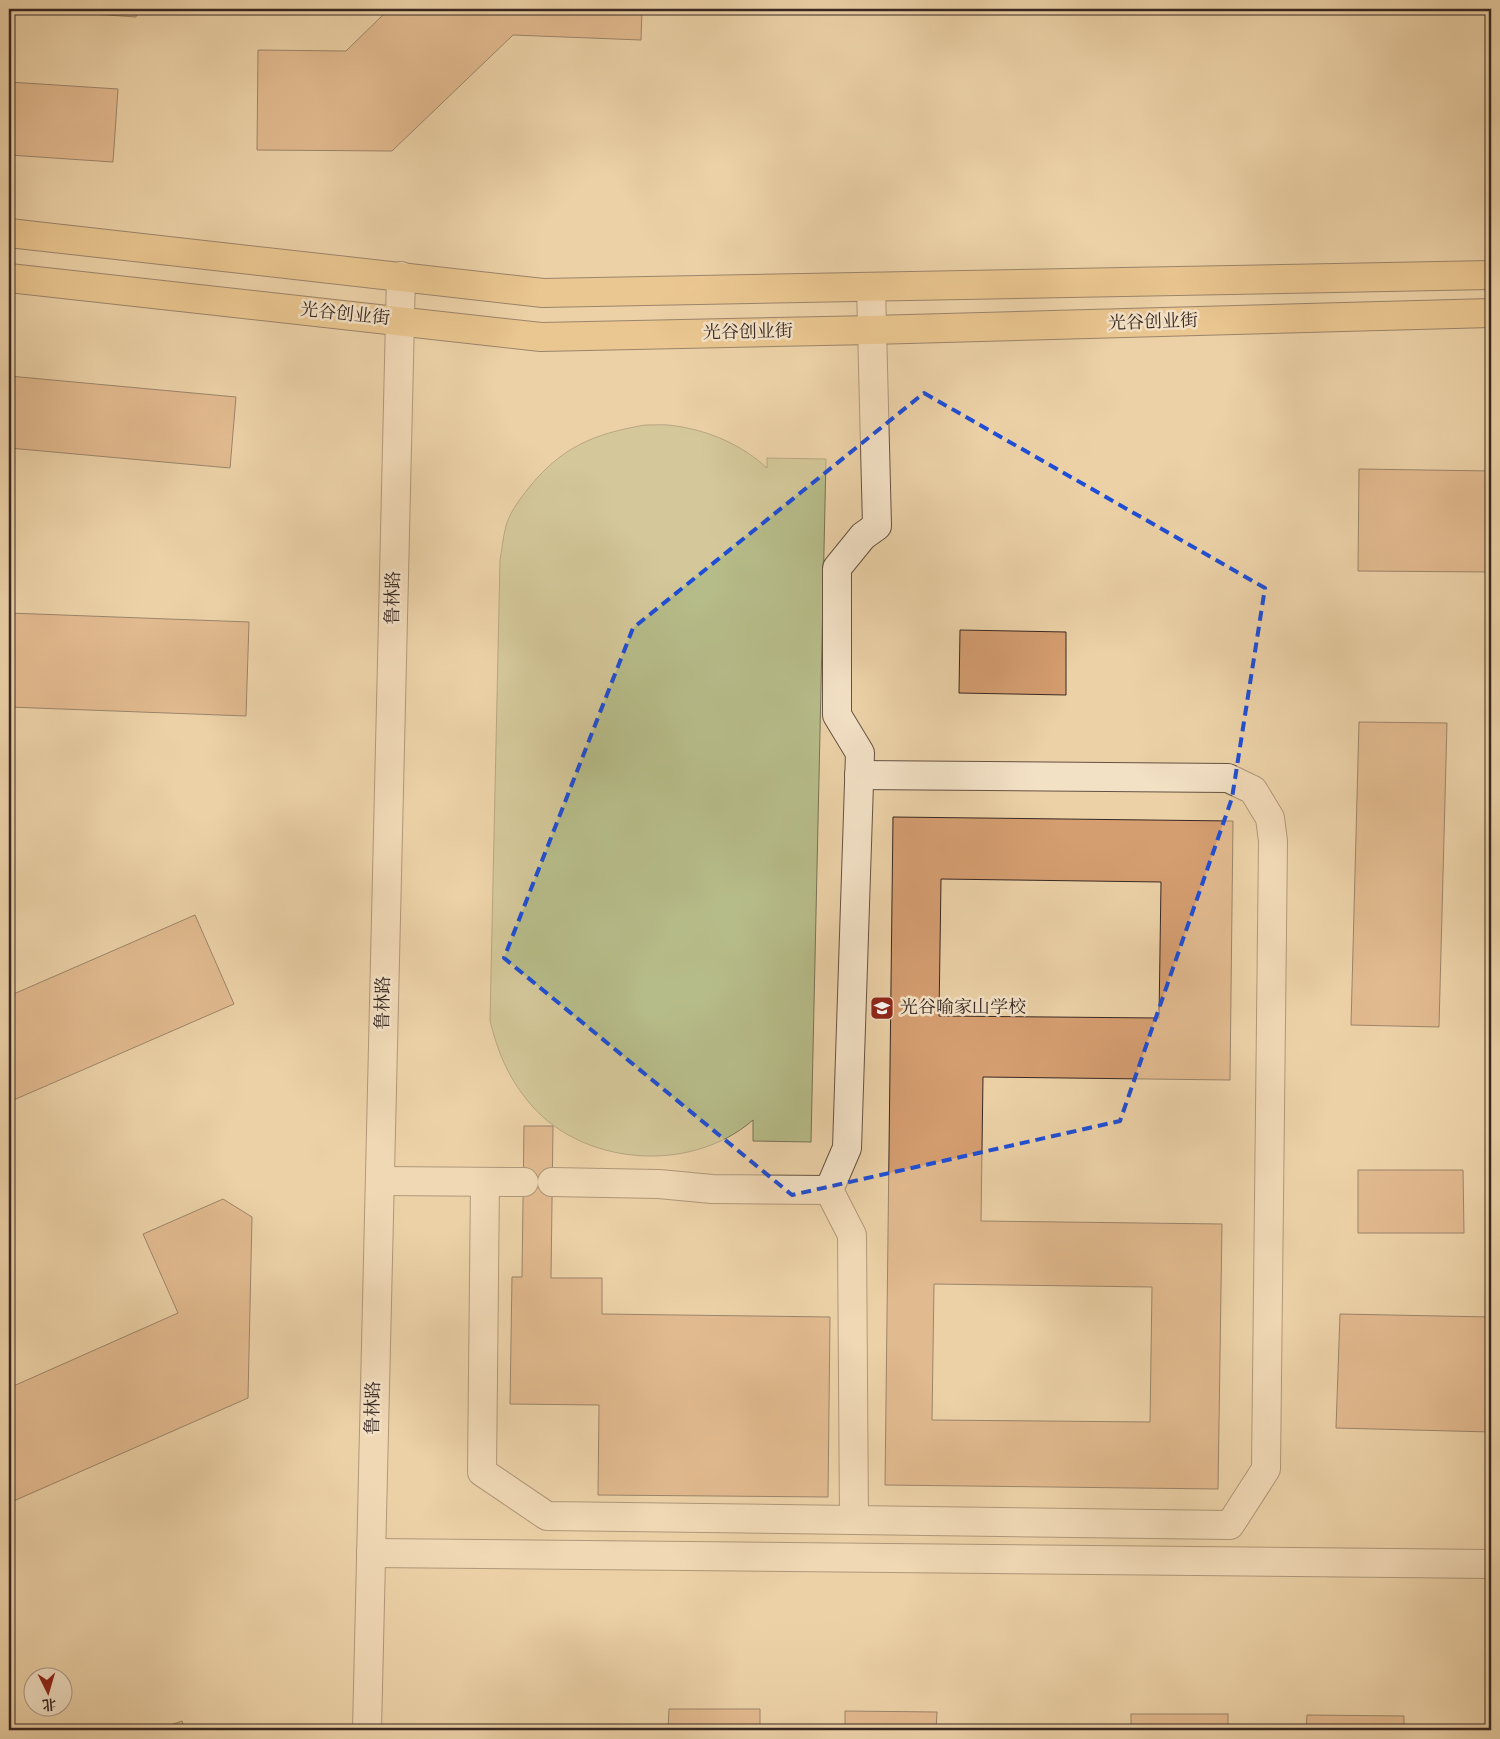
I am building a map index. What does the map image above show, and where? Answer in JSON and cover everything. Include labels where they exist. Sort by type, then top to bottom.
[{"type":"main road","points":[[9,233],[543,292],[1491,275]]},
{"type":"main road","name":"光谷创业街","points":[[9,278],[541,337],[1491,313]]},
{"type":"street","name":"鲁林路","points":[[367,1730],[401,276]]},
{"type":"street","points":[[829,1190],[847,1148],[860,753],[837,715],[836,568],[863,536],[877,526],[871,287]]},
{"type":"street","points":[[484,1182],[482,1472],[547,1516],[1230,1525],[1266,1469],[1273,841],[1270,818],[1253,790],[1228,778],[859,775]]},
{"type":"street","points":[[380,1181],[524,1182]]},
{"type":"street","points":[[552,1182],[659,1184],[712,1189],[829,1190]]},
{"type":"street","points":[[829,1190],[852,1235],[854,1520]]},
{"type":"street","points":[[371,1553],[1491,1564]]},
{"type":"highlighted area","points":[[924,393],[1265,588],[1232,798],[1120,1121],[792,1195],[504,958],[633,628]]},
{"type":"green space","points":[[645,425],[672,425],[713,435],[747,452],[767,468],[767,458],[826,459],[811,1142],[753,1141],[753,1120],[727,1138],[698,1149],[668,1155],[636,1155],[605,1150],[575,1139],[549,1122],[527,1100],[504,1063],[490,1021],[500,560],[507,521],[527,490],[540,475],[566,453],[594,438]]},
{"type":"building","points":[[19,9],[137,9],[136,17]]},
{"type":"building","points":[[389,9],[642,9],[641,40],[513,35],[392,151],[257,150],[258,50],[346,51]]},
{"type":"building","points":[[9,82],[118,89],[113,162],[9,155]]},
{"type":"building","points":[[9,376],[236,397],[230,468],[9,448]]},
{"type":"building","points":[[1359,469],[1491,471],[1491,572],[1358,571]]},
{"type":"building","points":[[9,613],[249,622],[246,716],[9,707]]},
{"type":"building","points":[[960,630],[1066,632],[1066,695],[959,693]]},
{"type":"building","points":[[1359,722],[1447,723],[1439,1027],[1351,1025]]},
{"type":"building","points":[[893,817],[1233,821],[1230,1080],[983,1077],[981,1221],[1222,1224],[1218,1489],[885,1485]],"holes":[[[941,879],[1161,882],[1159,1018],[939,1016]],[[934,1284],[1152,1287],[1150,1422],[932,1420]]]},
{"type":"building","points":[[195,915],[234,1004],[9,1102],[9,996]]},
{"type":"building","points":[[524,1126],[553,1126],[551,1278],[602,1278],[602,1314],[830,1317],[828,1497],[598,1495],[599,1405],[510,1404],[512,1277],[522,1277]]},
{"type":"building","points":[[1358,1170],[1463,1170],[1464,1233],[1358,1233]]},
{"type":"building","points":[[223,1199],[252,1217],[248,1398],[9,1503],[9,1388],[178,1313],[143,1234]]},
{"type":"building","points":[[1340,1314],[1491,1317],[1491,1432],[1336,1428]]},
{"type":"building","points":[[669,1709],[760,1709],[760,1730],[668,1730]]},
{"type":"building","points":[[845,1711],[937,1712],[936,1730],[845,1730]]},
{"type":"building","points":[[1131,1714],[1228,1714],[1228,1730],[1131,1730]]},
{"type":"building","points":[[1307,1715],[1404,1716],[1404,1730],[1306,1730]]},
{"type":"building","points":[[182,1721],[185,1730],[157,1730]]},
{"type":"place","name":"光谷喻家山学校","points":[[882,1008]]}]
